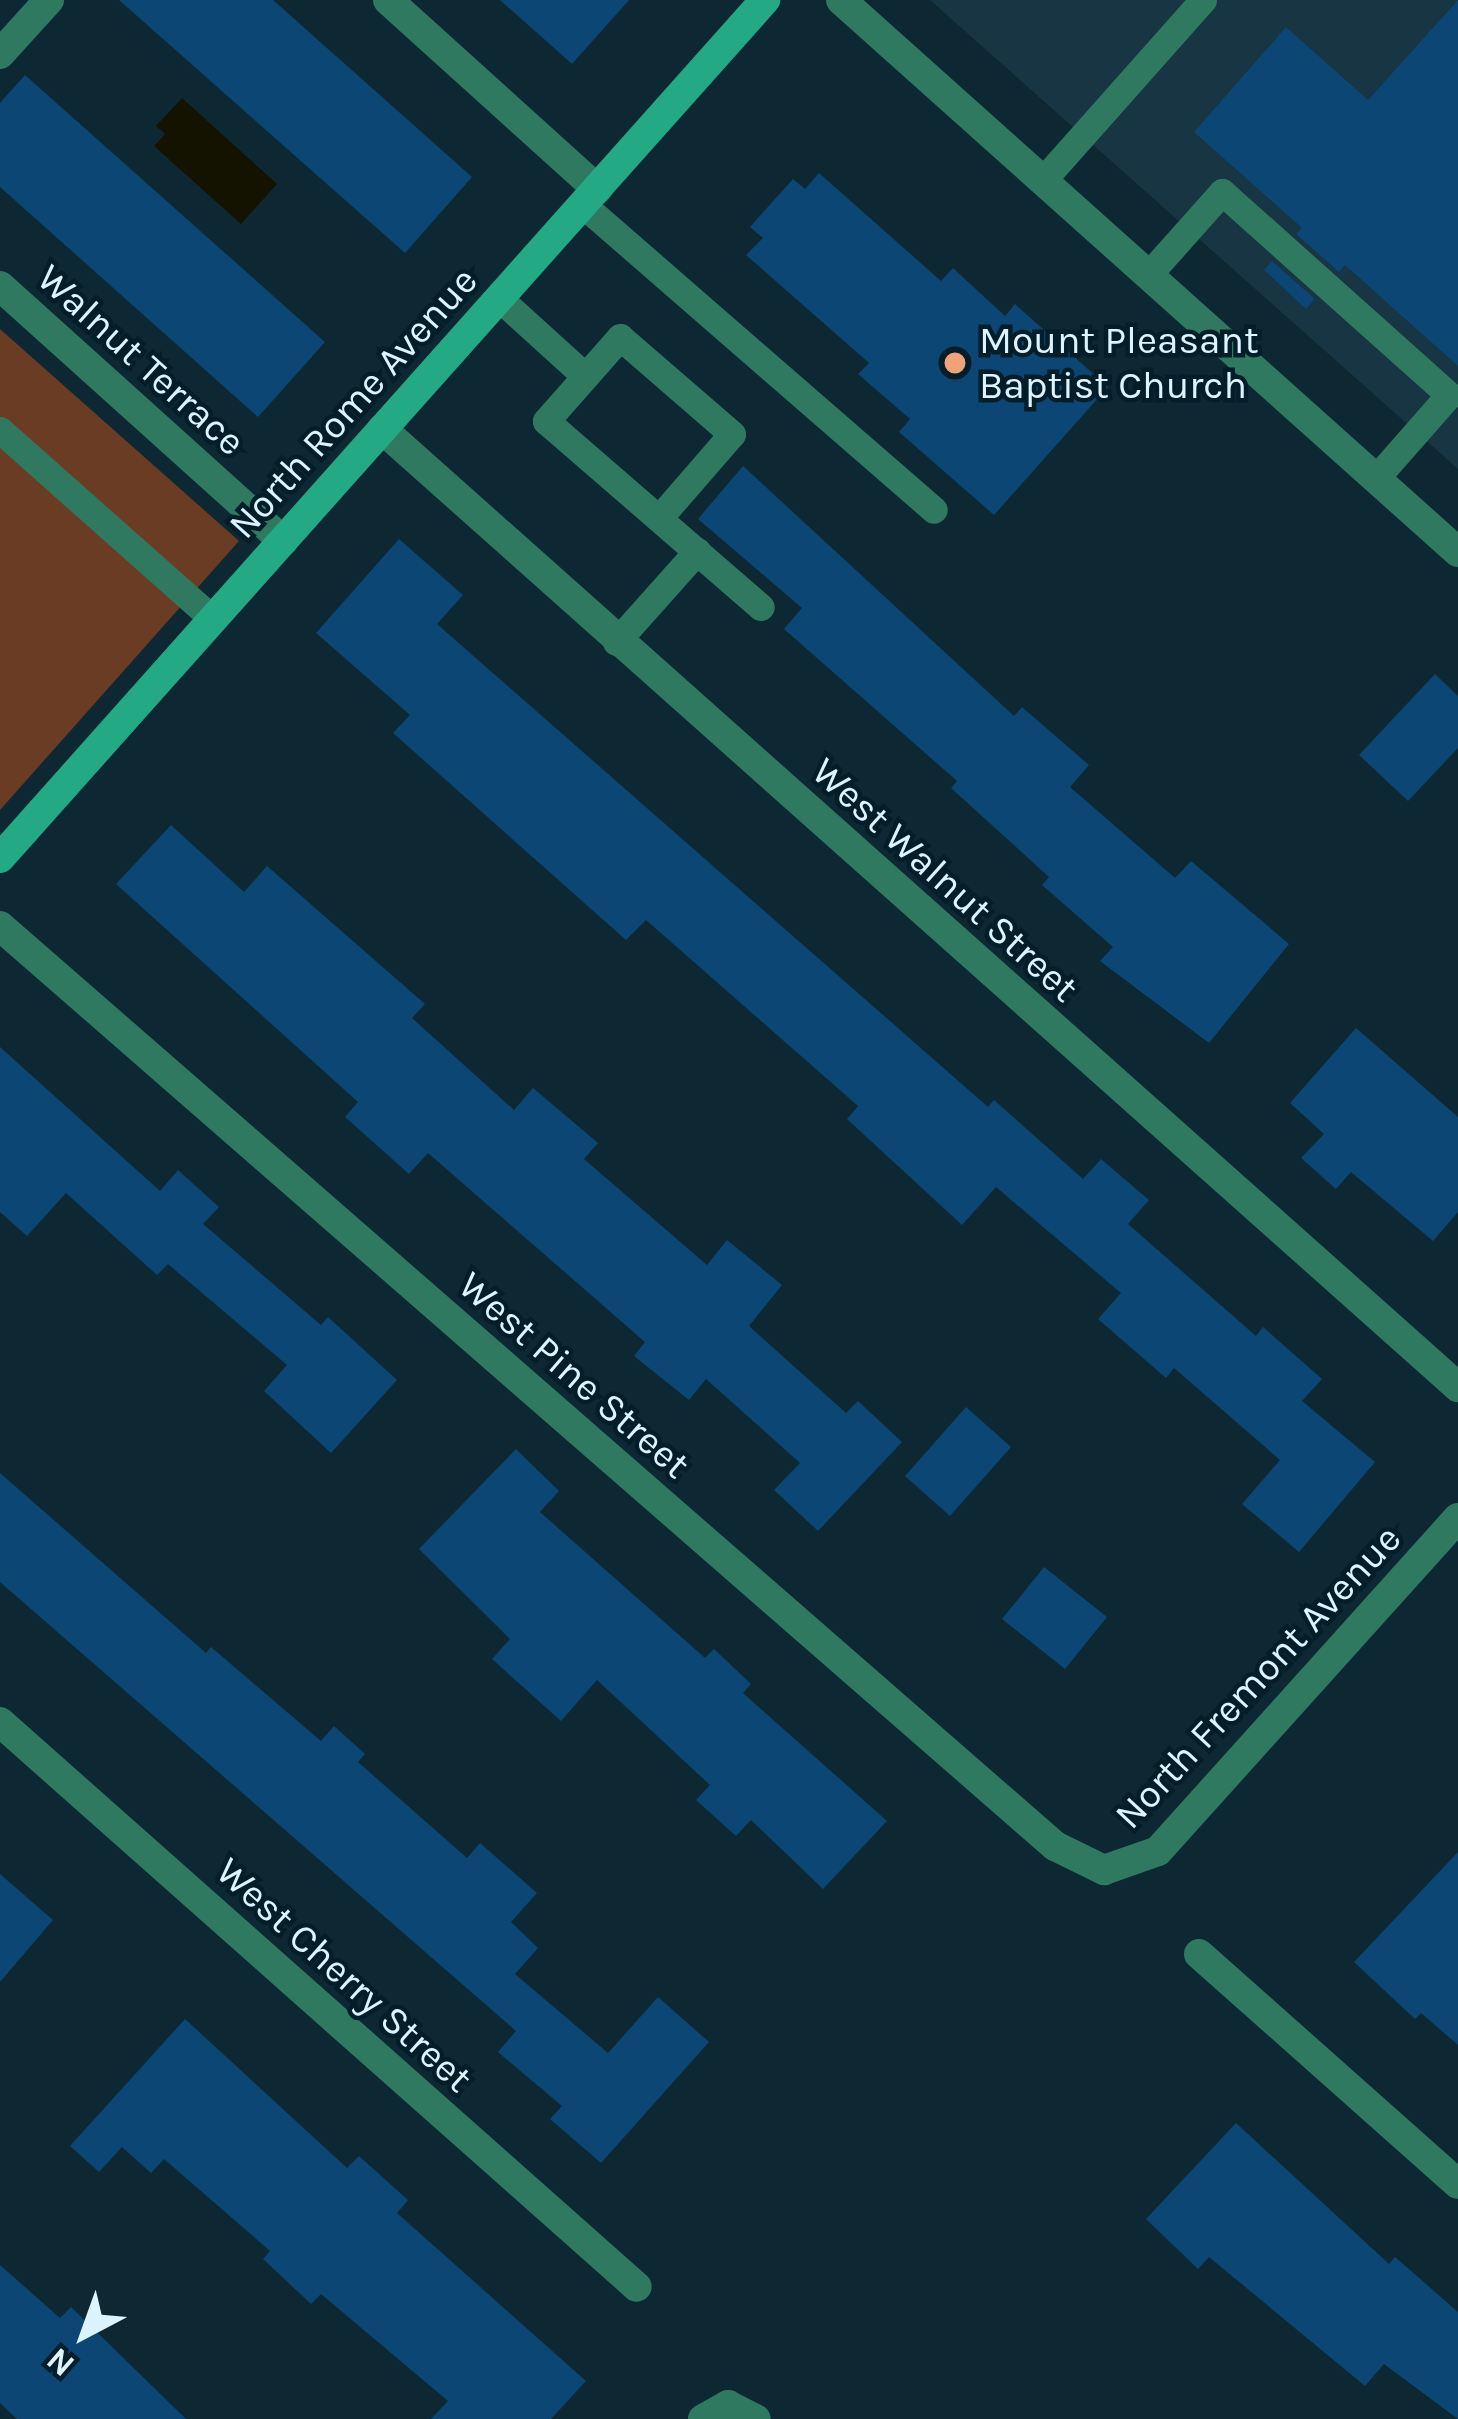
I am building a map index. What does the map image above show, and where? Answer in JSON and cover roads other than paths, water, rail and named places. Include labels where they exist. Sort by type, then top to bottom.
[{"type":"street","points":[[0,54],[49,0]]},
{"type":"street","points":[[388,0],[590,197]]},
{"type":"street","name":"North Rome Avenue","points":[[0,858],[765,0]]},
{"type":"street","points":[[841,0],[1458,552]]},
{"type":"street","name":"Walnut Terrace","points":[[0,286],[283,541]]},
{"type":"street","name":"West Walnut Street","points":[[382,429],[1458,1387]]},
{"type":"street","name":"West Pine Street","points":[[0,926],[1055,1846],[1104,1870]]},
{"type":"street","name":"North Fremont Avenue","points":[[1104,1870],[1158,1851],[1458,1518]]},
{"type":"street","name":"West Cherry Street","points":[[0,1722],[637,2287]]},
{"type":"street","points":[[1199,1954],[1458,2184]]},
{"type":"lane","points":[[1042,181],[1203,0]]},
{"type":"lane","points":[[1148,274],[1222,192],[1409,359],[1449,395],[1376,478]]},
{"type":"lane","points":[[590,197],[934,510]]},
{"type":"lane","points":[[499,298],[585,376]]},
{"type":"lane","points":[[659,518],[732,434],[620,337],[546,421],[760,607]]},
{"type":"lane","points":[[0,430],[213,619]]},
{"type":"lane","points":[[616,642],[697,551]]},
{"type":"place","name":"Mount Pleasant Baptist Church","points":[[955,363]]}]
